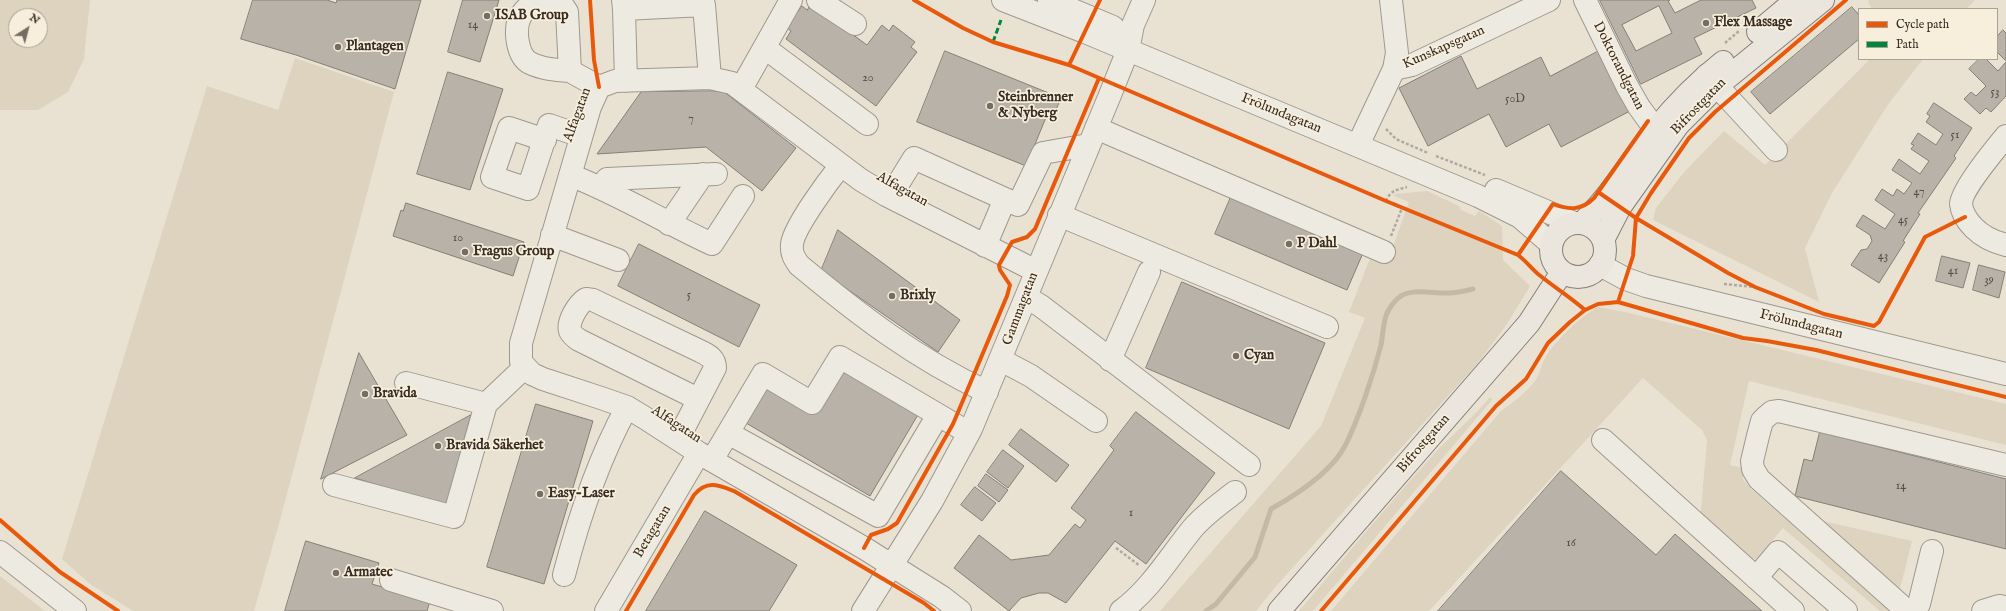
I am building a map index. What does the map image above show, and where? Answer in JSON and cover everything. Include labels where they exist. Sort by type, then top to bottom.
[{"type":"main road","name":"Bifrostgatan","points":[[1600,265],[1605,253],[1603,240],[1620,207],[1678,125],[1712,81],[1796,0]]},
{"type":"main road","name":"Bifrostgatan","points":[[1551,244],[1560,230],[1578,223],[1600,204],[1655,129],[1673,108],[1823,0]]},
{"type":"main road","points":[[1578,223],[1595,229],[1603,240]]},
{"type":"main road","points":[[1551,244],[1552,260],[1562,272],[1572,276],[1583,276],[1593,272],[1600,265]]},
{"type":"main road","name":"Bifrostgatan","points":[[1279,611],[1529,323],[1562,272]]},
{"type":"street","points":[[741,89],[791,0]]},
{"type":"street","points":[[818,0],[855,24]]},
{"type":"street","name":"Frölundagatan","points":[[1003,0],[1129,43],[1361,139],[1578,223]]},
{"type":"street","name":"Frölundagatan","points":[[1049,0],[1129,43]]},
{"type":"street","name":"Gammagatan","points":[[863,611],[932,501],[969,434],[1092,137],[1129,43],[1144,0]]},
{"type":"street","points":[[1391,0],[1397,52],[1394,69]]},
{"type":"street","name":"Kunskapsgatan","points":[[1361,139],[1394,69],[1412,65],[1549,0]]},
{"type":"street","name":"Doktorandgatan","points":[[1584,0],[1626,86],[1638,107],[1655,129]]},
{"type":"street","points":[[1626,169],[1643,159],[1683,109],[1712,81],[1808,0]]},
{"type":"street","points":[[626,80],[624,4],[704,6],[710,78]]},
{"type":"street","points":[[765,48],[867,124]]},
{"type":"street","points":[[570,72],[599,87]]},
{"type":"street","name":"Alfagatan","points":[[960,611],[942,597],[891,565],[706,457],[627,408],[532,374],[521,362],[521,343],[580,136],[599,87],[615,81],[710,78],[732,82],[841,165],[890,197],[1036,271]]},
{"type":"street","points":[[1712,81],[1776,150]]},
{"type":"street","points":[[545,140],[549,125],[580,136]]},
{"type":"street","points":[[2006,136],[1974,179],[1964,195],[1961,204],[1965,217],[1978,233],[1988,239],[2006,245]]},
{"type":"street","points":[[890,197],[914,158],[1018,205],[1043,153],[1092,137],[1384,252]]},
{"type":"street","name":"Frölundagatan","points":[[1361,139],[1520,218],[1551,244]]},
{"type":"street","points":[[841,165],[803,222],[792,243],[792,255],[799,264],[855,311],[931,363],[987,392]]},
{"type":"street","points":[[600,188],[607,179],[709,174],[669,224]]},
{"type":"street","points":[[570,175],[600,188],[669,224],[712,244],[743,196]]},
{"type":"street","points":[[985,246],[1005,199]]},
{"type":"street","points":[[1059,215],[1327,327]]},
{"type":"street","points":[[552,235],[618,260]]},
{"type":"street","name":"Frölundagatan","points":[[1600,265],[1626,279],[1646,286],[2006,374]]},
{"type":"street","points":[[1110,360],[1149,272]]},
{"type":"street","points":[[1026,297],[1041,306],[1249,465]]},
{"type":"street","points":[[678,439],[698,399],[716,368],[711,357],[593,300],[586,299],[580,302],[576,308],[569,328],[571,333],[579,340],[698,399]]},
{"type":"street","name":"Betagatan","points":[[606,611],[706,457],[728,433],[763,374],[812,403],[840,357],[938,415]]},
{"type":"street","points":[[1000,360],[1031,376],[1096,421]]},
{"type":"street","points":[[334,485],[454,517],[486,404],[525,367]]},
{"type":"street","points":[[406,383],[486,404]]},
{"type":"street","points":[[564,575],[579,519],[617,425],[627,408]]},
{"type":"street","points":[[1907,611],[1759,479],[1753,469],[1752,462],[1762,422],[1772,412],[1779,411],[2006,465]]},
{"type":"street","points":[[728,433],[878,516],[938,415],[969,434]]},
{"type":"street","points":[[1603,440],[1793,611]]},
{"type":"street","points":[[1121,611],[1145,590],[1194,527],[1209,512],[1235,492]]},
{"type":"street","points":[[1912,611],[1919,604],[1932,551]]},
{"type":"street","points":[[0,552],[75,611]]},
{"type":"street","points":[[1756,578],[1778,552],[1846,611]]},
{"type":"street","points":[[391,580],[492,611]]},
{"type":"path","points":[[1374,111],[1383,115],[1385,127],[1391,136],[1431,154]]},
{"type":"path","points":[[1384,252],[1402,208]]},
{"type":"path","points":[[1116,548],[1155,577]]},
{"type":"shaded area","points":[[0,0],[90,0],[84,59],[68,92],[38,110],[0,110]]},
{"type":"shaded area","points":[[1869,0],[1975,0],[1967,8],[1871,8],[1868,2]]},
{"type":"shaded area","points":[[295,58],[394,92],[280,520],[254,611],[133,611],[90,584],[62,559],[207,86],[278,110]]},
{"type":"shaded area","points":[[1869,60],[1922,60],[1887,106],[1832,193],[1805,248],[1819,302],[1653,220],[1656,208],[1685,171],[1724,131],[1765,165]]},
{"type":"shaded area","points":[[1427,191],[1459,206],[1461,210],[1475,216],[1479,211],[1502,226],[1503,260],[1530,286],[1507,324],[1477,364],[1277,585],[1256,611],[1160,611],[1321,426],[1365,318],[1349,312],[1372,253],[1388,260],[1409,202],[1394,196],[1395,194]]},
{"type":"shaded area","points":[[1598,307],[1625,312],[2006,404],[2006,445],[1749,381],[1730,465],[1743,468],[1743,479],[1751,489],[1891,611],[1880,611],[1783,528],[1757,558],[1749,562],[1697,516],[1701,510],[1707,440],[1702,430],[1643,378],[1429,611],[1331,611],[1501,411],[1528,389],[1537,378],[1549,351],[1561,337],[1576,323]]},
{"type":"shaded area","points":[[1490,397],[1492,400],[1313,611],[1299,611],[1432,456]]},
{"type":"shaded area","points":[[1818,520],[1912,541],[1900,589]]},
{"type":"shaded area","points":[[0,576],[45,611],[0,611]]},
{"type":"building","name":"Plantagen","points":[[253,0],[327,0],[336,3],[337,0],[421,0],[395,89],[296,55],[241,39]]},
{"type":"building","points":[[463,0],[499,0],[480,62],[448,52]]},
{"type":"building","points":[[1600,0],[1670,0],[1668,1],[1675,13],[1701,0],[1752,0],[1756,8],[1694,38],[1702,54],[1641,84]],"holes":[[[1659,6],[1672,33],[1636,51],[1622,25]]]},
{"type":"building","points":[[811,4],[867,45],[882,25],[889,31],[893,25],[915,42],[911,47],[917,52],[876,106],[786,39],[791,31],[786,27],[802,6],[807,10]]},
{"type":"building","points":[[1852,7],[1858,14],[1858,40],[1770,114],[1751,92]]},
{"type":"building","points":[[2003,30],[2006,33],[2006,61],[1998,53],[1998,36]]},
{"type":"building","name":"Steinbrenner & Nyberg","points":[[945,51],[1061,98],[1053,117],[1047,115],[1026,166],[917,122]]},
{"type":"building","points":[[1599,51],[1630,111],[1561,147],[1549,124],[1506,147],[1489,114],[1428,146],[1399,88],[1461,56],[1477,89],[1541,57],[1550,76]]},
{"type":"building","points":[[1978,60],[1987,60],[1998,71],[2006,62],[2006,96],[1991,112],[1986,108],[1980,114],[1964,99],[1971,92],[1976,96],[1986,86],[1969,69]]},
{"type":"building","points":[[448,72],[503,89],[470,190],[417,174]]},
{"type":"building","points":[[723,91],[796,148],[762,191],[706,147],[597,154],[641,92]]},
{"type":"building","points":[[1934,103],[1972,128],[1954,156],[1956,158],[1918,213],[1920,214],[1903,241],[1905,242],[1879,283],[1851,265],[1861,250],[1867,249],[1872,241],[1870,235],[1856,226],[1863,215],[1885,229],[1895,214],[1875,200],[1882,189],[1893,196],[1897,189],[1904,194],[1912,183],[1892,170],[1899,159],[1920,174],[1929,161],[1911,149],[1914,145],[1911,144],[1918,133],[1936,145],[1943,134],[1926,122],[1930,116],[1927,114]]},
{"type":"building","name":"P Dahl","points":[[1231,197],[1363,253],[1347,290],[1215,234]]},
{"type":"building","points":[[406,203],[524,242],[513,276],[393,236],[401,210],[403,211]]},
{"type":"building","name":"Brixly","points":[[838,230],[960,320],[938,352],[821,271]]},
{"type":"building","points":[[639,244],[760,305],[739,347],[618,286]]},
{"type":"building","points":[[1942,256],[1970,263],[1963,288],[1936,281]]},
{"type":"building","points":[[1979,265],[2005,272],[1999,298],[1973,290]]},
{"type":"building","name":"Cyan","points":[[1182,282],[1325,343],[1289,429],[1146,368]]},
{"type":"building","name":"Bravida","points":[[359,353],[407,435],[321,479]]},
{"type":"building","points":[[840,367],[919,413],[870,496],[746,423],[767,387],[813,413]]},
{"type":"building","name":"Easy-Laser","points":[[536,404],[593,421],[544,584],[487,567]]},
{"type":"building","points":[[1136,412],[1215,473],[1146,564],[1115,541],[1066,603],[1048,593],[1039,593],[1021,598],[1009,611],[954,568],[979,535],[1011,560],[1049,555],[1075,524],[1080,528],[1086,520],[1071,508],[1114,450],[1110,446]]},
{"type":"building","name":"Bravida Säkerhet","points":[[471,415],[446,506],[355,478]]},
{"type":"building","points":[[1021,429],[1069,465],[1056,482],[1009,445]]},
{"type":"building","points":[[1820,432],[2006,479],[2006,549],[1795,496],[1804,459],[1812,461]]},
{"type":"building","points":[[1003,450],[1024,466],[1008,488],[987,472]]},
{"type":"building","points":[[1561,471],[1656,555],[1675,534],[1762,611],[1438,611]]},
{"type":"building","points":[[986,474],[1008,490],[999,502],[978,486]]},
{"type":"building","points":[[975,487],[996,503],[982,521],[961,505]]},
{"type":"building","points":[[705,511],[797,565],[769,611],[646,611]]},
{"type":"building","name":"Armatec","points":[[306,541],[379,563],[372,584],[430,601],[427,611],[285,611]]},
{"type":"waterway","points":[[1206,611],[1216,604],[1255,557],[1271,509],[1302,490],[1322,474],[1339,456],[1345,446],[1365,397],[1381,345],[1386,317],[1393,303],[1401,296],[1412,292],[1452,293],[1473,289]]},
{"type":"marked path","points":[[993,42],[1001,20]]},
{"type":"cycle path","points":[[590,0],[594,60],[599,87]]},
{"type":"cycle path","points":[[914,0],[963,28],[993,42],[1069,65],[1386,201],[1518,255],[1538,274],[1585,310]]},
{"type":"cycle path","points":[[1069,65],[1100,0]]},
{"type":"cycle path","points":[[1618,302],[1633,256],[1636,218],[1651,193],[1689,138],[1715,112],[1846,0]]},
{"type":"cycle path","points":[[864,548],[871,535],[888,529],[897,523],[953,424],[1007,296],[1010,285],[1000,270],[999,265],[1012,242],[1027,237],[1035,229],[1099,78]]},
{"type":"cycle path","points":[[1518,255],[1553,204],[1575,208],[1584,205],[1594,198],[1648,121]]},
{"type":"cycle path","points":[[1598,192],[1636,218],[1728,273],[1755,287],[1824,314],[1874,326],[1879,322],[1925,237],[1965,217]]},
{"type":"cycle path","points":[[1321,611],[1496,406],[1526,379],[1548,343],[1585,310],[1598,304],[1618,302],[1743,338],[1816,350],[2006,397]]},
{"type":"cycle path","points":[[626,611],[694,495],[703,487],[713,485],[734,491],[924,603],[934,611]]},
{"type":"cycle path","points":[[0,520],[60,572],[118,611]]},
{"type":"place","name":"ISAB Group","points":[[487,16]]},
{"type":"place","name":"Flex Massage","points":[[1706,23]]},
{"type":"place","name":"Plantagen","points":[[338,47]]},
{"type":"place","name":"Steinbrenner & Nyberg","points":[[990,106]]},
{"type":"place","name":"P Dahl","points":[[1289,244]]},
{"type":"place","name":"Fragus Group","points":[[465,252]]},
{"type":"place","name":"Brixly","points":[[892,296]]},
{"type":"place","name":"Cyan","points":[[1236,356]]},
{"type":"place","name":"Bravida","points":[[365,394]]},
{"type":"place","name":"Bravida Säkerhet","points":[[438,446]]},
{"type":"place","name":"Easy-Laser","points":[[540,494]]},
{"type":"place","name":"Armatec","points":[[336,573]]}]
